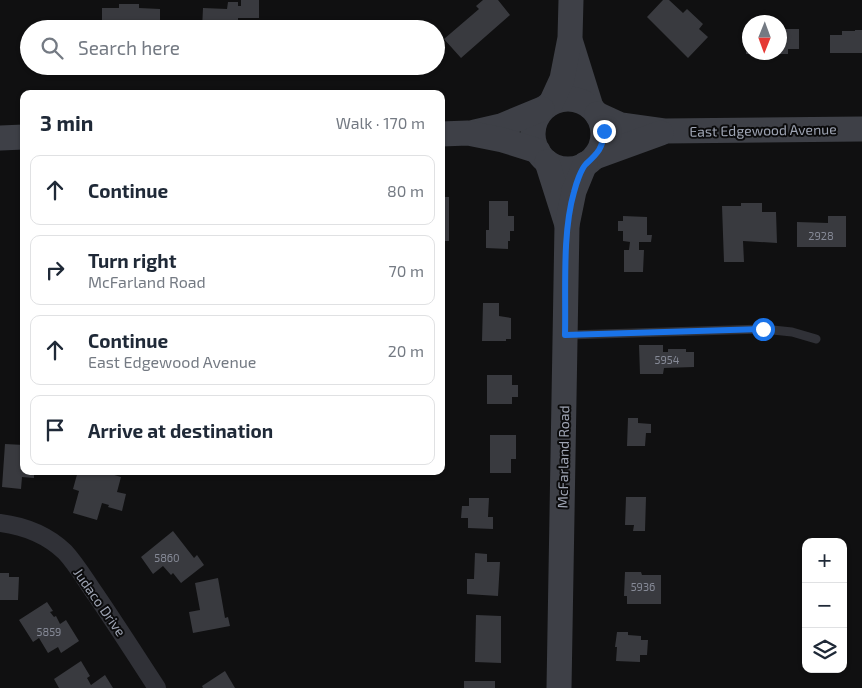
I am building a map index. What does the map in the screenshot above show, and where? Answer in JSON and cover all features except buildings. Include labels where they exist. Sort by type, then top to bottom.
[{"type":"street","points":[[542,157],[534,144],[534,122],[562,79],[570,38],[571,0]]},
{"type":"street","points":[[570,38],[594,110],[602,122],[603,140],[590,161]]},
{"type":"street","name":"East Edgewood Avenue","points":[[468,134],[501,126],[567,98],[584,102],[594,110],[621,125],[664,132],[862,130]]},
{"type":"street","name":"East Edgewood Avenue","points":[[445,134],[468,134],[503,140],[562,168],[578,168],[590,161],[664,132]]},
{"type":"street","points":[[0,138],[20,137]]},
{"type":"street","name":"McFarland Road","points":[[542,157],[567,225]]},
{"type":"street","name":"McFarland Road","points":[[559,688],[567,225],[574,191],[590,161]]},
{"type":"street","name":"Judaco Drive","points":[[0,522],[29,530],[52,542],[64,552],[123,633],[156,688]]},
{"type":"lane","points":[[565,335],[763,329],[792,332],[816,339]]},
{"type":"route","points":[[604,131],[600,149],[595,157],[585,164],[574,191],[567,225],[565,335],[763,329]]}]
